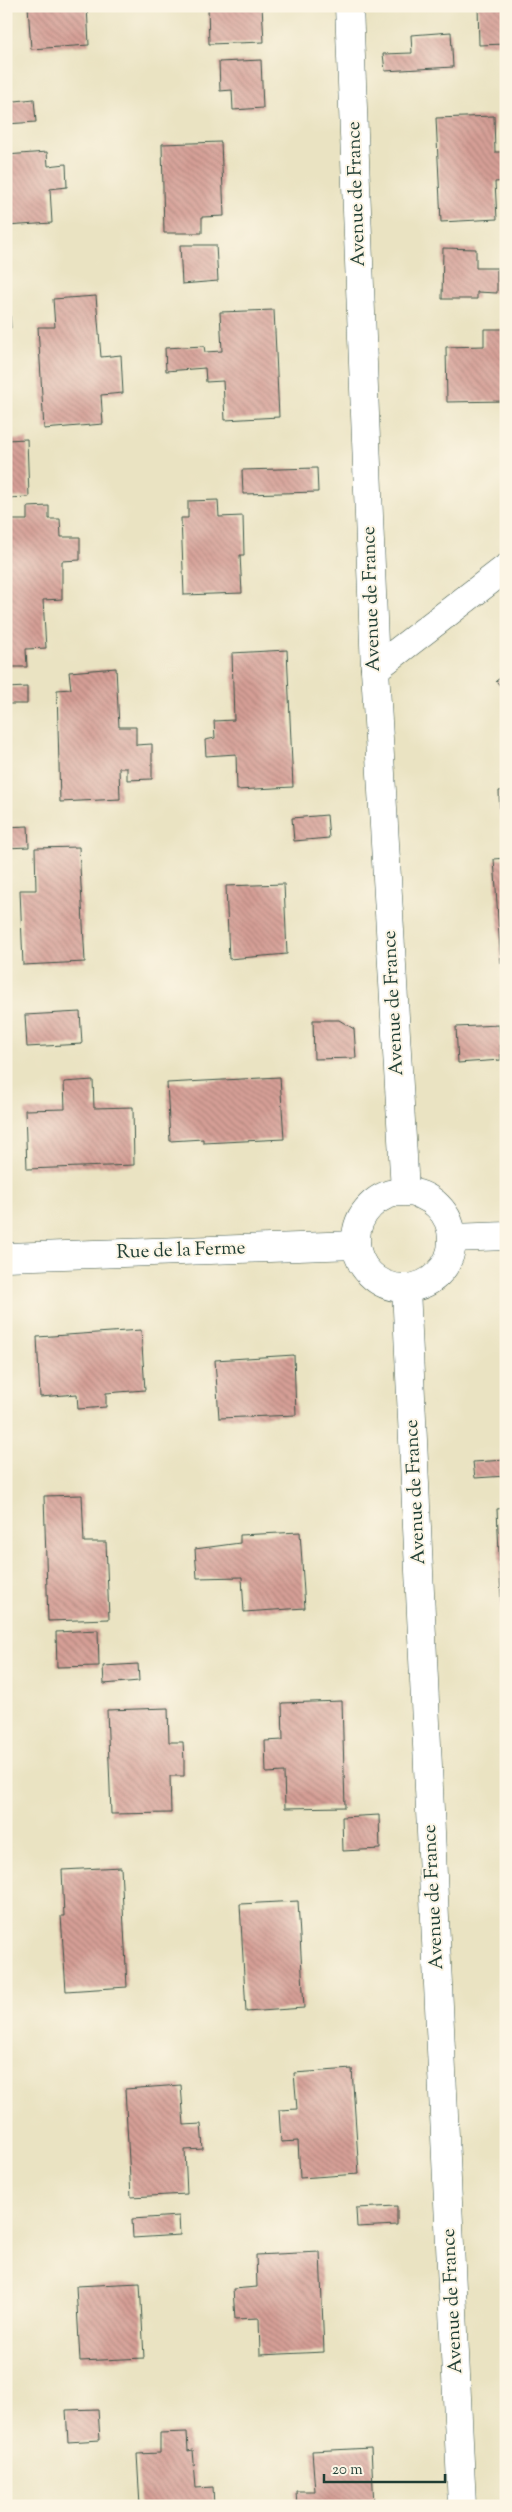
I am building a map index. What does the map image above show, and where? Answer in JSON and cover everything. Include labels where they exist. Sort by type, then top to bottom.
[{"type":"street","name":"Avenue de France","points":[[349,6],[375,669],[405,1191]]},
{"type":"street","points":[[375,669],[506,568]]},
{"type":"street","points":[[405,1191],[420,1193],[433,1200],[443,1210],[450,1224],[453,1238],[451,1253],[444,1266],[434,1278],[421,1285],[406,1288],[392,1287],[378,1281],[367,1271],[359,1259],[356,1245],[356,1228],[363,1213],[374,1201],[389,1193],[405,1191]]},
{"type":"street","points":[[453,1238],[506,1236]]},
{"type":"street","name":"Rue de la Ferme","points":[[6,1257],[356,1245]]},
{"type":"street","name":"Avenue de France","points":[[406,1288],[462,2506]]},
{"type":"building","points":[[28,6],[87,6],[89,45],[31,49]]},
{"type":"building","points":[[208,6],[262,6],[264,42],[209,44]]},
{"type":"building","points":[[478,6],[506,6],[506,44],[479,45]]},
{"type":"building","points":[[451,32],[453,67],[385,71],[383,54],[412,53],[411,35]]},
{"type":"building","points":[[261,60],[263,108],[233,110],[232,90],[220,91],[219,62]]},
{"type":"building","points":[[34,99],[36,122],[6,124],[6,102]]},
{"type":"building","points":[[494,116],[495,152],[506,152],[506,181],[495,182],[497,219],[441,222],[436,118]]},
{"type":"building","points":[[221,142],[224,216],[202,217],[202,233],[164,233],[162,144]]},
{"type":"building","points":[[47,152],[48,166],[66,164],[67,187],[50,189],[52,223],[6,226],[6,155]]},
{"type":"building","points":[[180,245],[216,245],[218,281],[182,284]]},
{"type":"building","points":[[443,248],[476,249],[476,268],[497,268],[497,293],[477,292],[477,299],[442,299]]},
{"type":"building","points":[[6,277],[8,277],[9,294],[6,294]]},
{"type":"building","points":[[96,296],[101,357],[121,355],[123,393],[101,395],[103,424],[44,429],[38,327],[55,327],[53,299]]},
{"type":"building","points":[[274,310],[279,417],[225,420],[223,381],[206,382],[205,368],[166,371],[165,348],[204,346],[205,352],[222,351],[220,312]]},
{"type":"building","points":[[6,312],[10,312],[11,328],[6,329]]},
{"type":"building","points":[[484,329],[506,329],[506,401],[447,402],[446,347],[484,346]]},
{"type":"building","points":[[27,439],[29,497],[6,498],[6,440]]},
{"type":"building","points":[[317,468],[318,492],[243,494],[242,470]]},
{"type":"building","points":[[218,500],[219,517],[243,516],[244,555],[240,555],[242,593],[184,595],[181,518],[188,518],[188,501]]},
{"type":"building","points":[[49,506],[49,519],[60,519],[61,537],[80,537],[80,560],[62,561],[62,599],[43,600],[46,648],[26,649],[27,667],[6,667],[6,520],[27,520],[27,507]]},
{"type":"building","points":[[287,650],[293,787],[237,790],[236,754],[206,756],[205,740],[215,738],[214,721],[234,720],[232,653]]},
{"type":"building","points":[[116,668],[119,727],[136,727],[136,745],[152,744],[152,779],[127,780],[127,768],[119,768],[120,799],[60,802],[57,690],[71,689],[69,672]]},
{"type":"building","points":[[506,674],[506,692],[496,681]]},
{"type":"building","points":[[27,687],[27,704],[6,704],[6,688]]},
{"type":"building","points":[[506,790],[506,815],[500,816],[499,791]]},
{"type":"building","points":[[327,815],[329,838],[294,841],[292,818]]},
{"type":"building","points":[[28,826],[29,847],[6,848],[6,827]]},
{"type":"building","points":[[79,847],[85,962],[23,965],[20,890],[36,890],[35,848]]},
{"type":"building","points":[[506,858],[506,962],[501,963],[494,859]]},
{"type":"building","points":[[284,884],[287,954],[229,959],[226,886]]},
{"type":"building","points":[[80,1012],[82,1044],[27,1047],[25,1015]]},
{"type":"building","points":[[313,1020],[339,1020],[354,1029],[356,1058],[314,1059]]},
{"type":"building","points":[[499,1025],[501,1060],[458,1063],[456,1027]]},
{"type":"building","points":[[280,1077],[284,1139],[203,1143],[203,1139],[170,1141],[167,1083]]},
{"type":"building","points":[[93,1080],[94,1108],[133,1107],[134,1165],[27,1169],[25,1110],[65,1109],[64,1082]]},
{"type":"building","points":[[141,1330],[145,1390],[106,1393],[106,1407],[78,1409],[77,1394],[40,1397],[37,1337]]},
{"type":"building","points":[[294,1355],[296,1415],[219,1418],[215,1360]]},
{"type":"building","points":[[506,1460],[506,1476],[475,1478],[473,1462]]},
{"type":"building","points":[[82,1495],[84,1542],[106,1542],[109,1619],[48,1621],[44,1496]]},
{"type":"building","points":[[506,1508],[506,1617],[502,1617],[497,1509]]},
{"type":"building","points":[[300,1532],[305,1608],[244,1612],[242,1577],[197,1578],[195,1549],[240,1543],[240,1535]]},
{"type":"building","points":[[98,1630],[99,1666],[57,1667],[56,1632]]},
{"type":"building","points":[[138,1664],[139,1681],[104,1684],[103,1666]]},
{"type":"building","points":[[342,1701],[345,1807],[285,1808],[284,1772],[266,1773],[265,1741],[283,1740],[282,1703]]},
{"type":"building","points":[[168,1708],[169,1742],[183,1742],[184,1761],[184,1776],[170,1776],[171,1813],[111,1814],[107,1710]]},
{"type":"building","points":[[379,1815],[380,1849],[343,1851],[342,1817]]},
{"type":"building","points":[[121,1867],[127,1987],[66,1991],[61,1916],[64,1916],[62,1870]]},
{"type":"building","points":[[298,1901],[304,2008],[246,2012],[240,1904]]},
{"type":"building","points":[[352,2069],[359,2174],[300,2178],[298,2141],[281,2142],[279,2110],[297,2109],[294,2073]]},
{"type":"building","points":[[181,2085],[184,2125],[201,2124],[203,2149],[185,2150],[187,2194],[131,2197],[125,2089]]},
{"type":"building","points":[[397,2206],[397,2225],[357,2227],[356,2208]]},
{"type":"building","points":[[179,2216],[180,2235],[133,2238],[132,2219]]},
{"type":"building","points":[[320,2252],[324,2352],[260,2355],[259,2318],[235,2319],[233,2289],[257,2287],[256,2255]]},
{"type":"building","points":[[140,2283],[144,2358],[80,2361],[76,2286]]},
{"type":"building","points":[[98,2409],[100,2440],[68,2442],[66,2410]]},
{"type":"building","points":[[187,2432],[188,2451],[193,2450],[196,2488],[213,2487],[214,2506],[140,2506],[137,2454],[160,2453],[160,2433]]},
{"type":"building","points":[[371,2448],[374,2506],[297,2506],[296,2491],[315,2491],[312,2451]]}]
